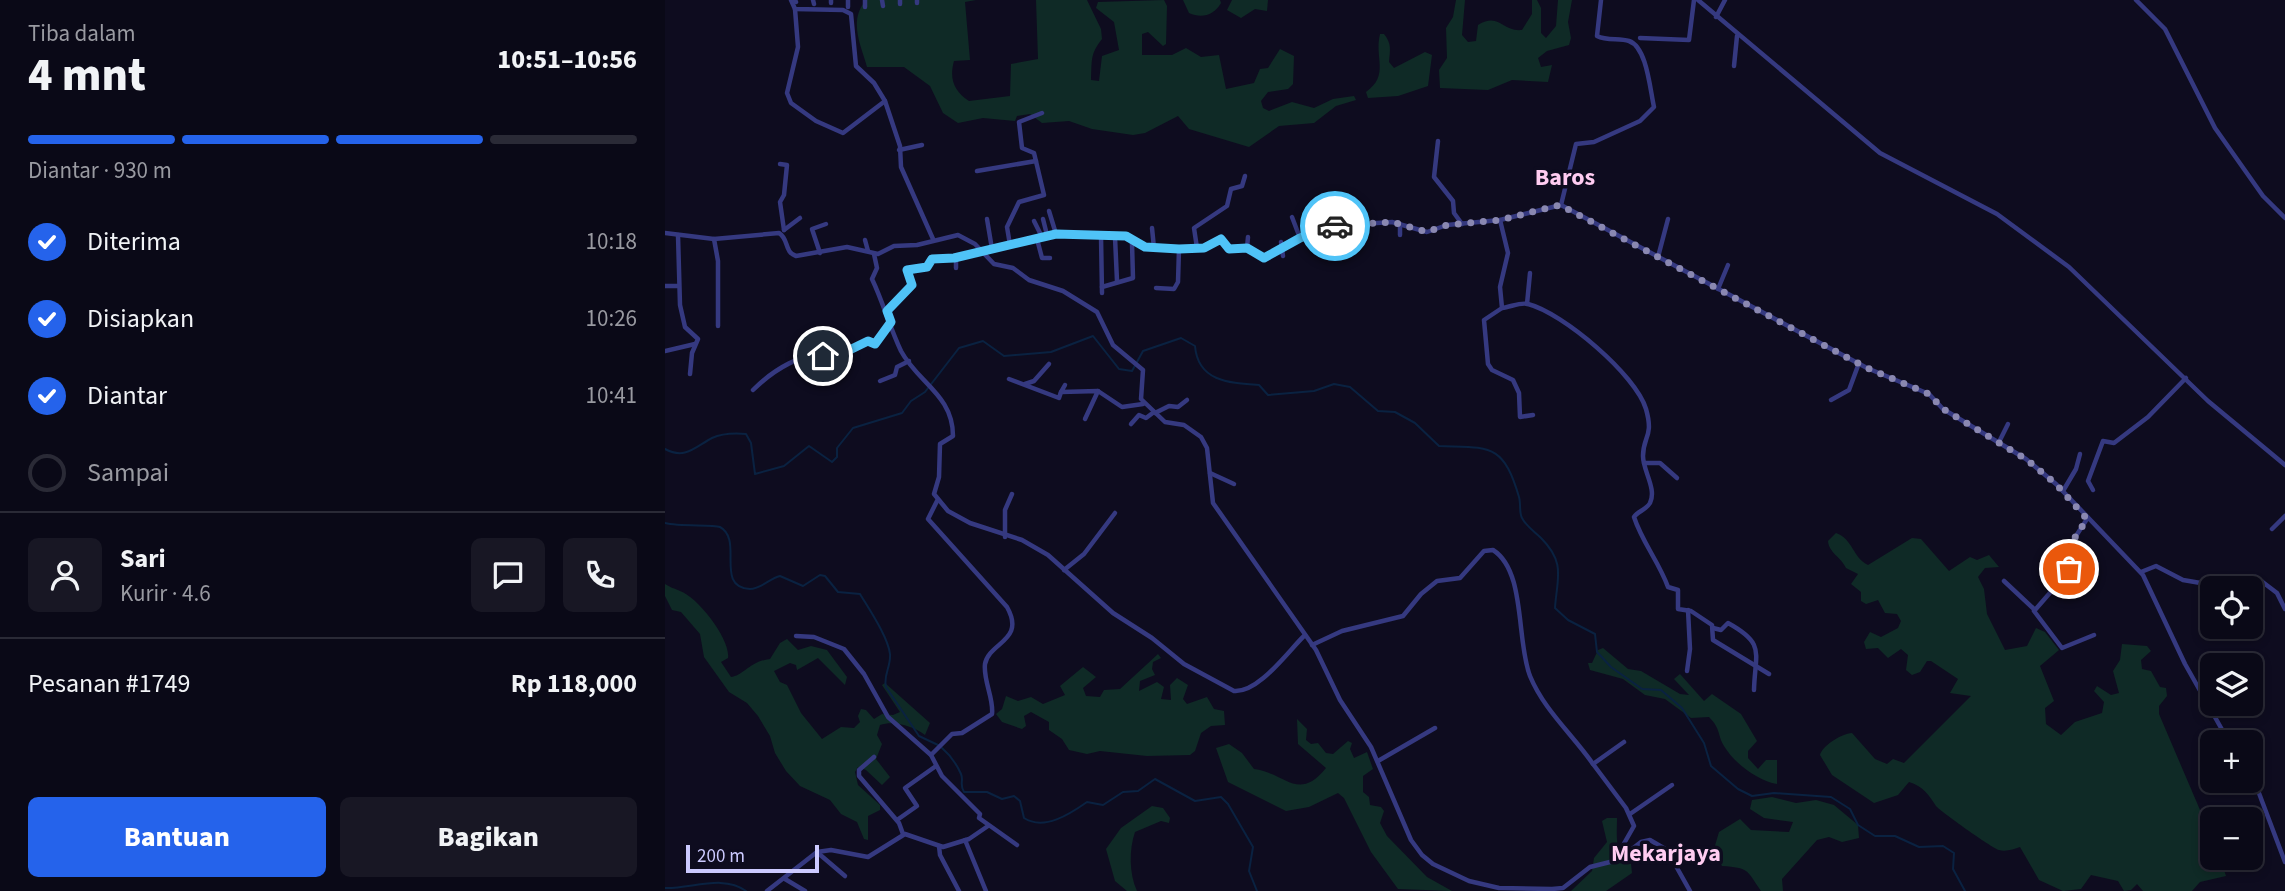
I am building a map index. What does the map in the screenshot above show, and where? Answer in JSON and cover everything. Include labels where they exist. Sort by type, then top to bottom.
[{"type":"street","points":[[848,0],[848,7]]},
{"type":"street","points":[[865,0],[865,7]]},
{"type":"street","points":[[1560,205],[1576,144],[1594,142],[1640,121],[1654,107],[1643,54],[1638,47],[1631,41],[1597,36],[1601,0]]},
{"type":"street","points":[[1696,0],[1880,153],[1997,214],[2036,241],[2080,276],[2186,379],[2285,465]]},
{"type":"street","points":[[1640,38],[1689,40],[1696,0]]},
{"type":"street","points":[[1716,17],[1725,0]]},
{"type":"street","points":[[2136,0],[2165,29],[2215,128],[2263,196],[2285,218]]},
{"type":"street","points":[[794,1],[799,44],[787,93],[791,103],[816,121],[843,133],[885,101]]},
{"type":"street","points":[[795,9],[843,10],[851,14],[856,66],[874,83],[885,101],[899,150],[899,162],[913,201],[923,212],[933,239]]},
{"type":"street","points":[[1734,66],[1737,36]]},
{"type":"street","points":[[1010,245],[1007,227],[1018,203],[1043,196],[1033,152],[1023,150],[1019,122],[1042,113]]},
{"type":"street","points":[[1438,141],[1434,177],[1453,201],[1454,214],[1462,225]]},
{"type":"street","points":[[899,150],[922,145]]},
{"type":"street","points":[[977,171],[1036,161]]},
{"type":"street","points":[[780,164],[787,166],[784,196],[780,202],[783,232],[792,256],[846,247],[871,253],[894,246],[918,245],[933,239],[958,235],[982,251],[993,264],[1009,266],[1029,280],[1063,291],[1097,312],[1113,345],[1140,365],[1144,372],[1139,394],[1144,403],[1156,414],[1197,432],[1207,448],[1210,496],[1217,509],[1313,645],[1340,700],[1378,761],[1415,846],[1433,864],[1451,874],[1499,888],[1563,888],[1590,867],[1614,862],[1641,842],[1655,841],[1675,861],[1690,891]]},
{"type":"street","points":[[1197,248],[1194,228],[1227,206],[1231,189],[1243,186],[1245,176]]},
{"type":"street","points":[[1332,201],[1338,226]]},
{"type":"street","points":[[1132,243],[1154,248],[1179,249],[1210,246],[1221,239],[1229,249],[1247,248],[1260,258],[1275,257],[1282,246],[1338,226],[1370,222],[1400,223],[1421,232],[1500,220],[1560,205],[1718,289],[1778,317],[1859,363],[1929,394],[1943,409],[1999,442],[2063,491],[2087,519],[2141,572],[2185,664],[2222,730]]},
{"type":"street","points":[[1049,211],[1056,234]]},
{"type":"street","points":[[1292,217],[1300,238]]},
{"type":"street","points":[[665,233],[714,239],[783,232],[800,218]]},
{"type":"street","points":[[988,219],[992,249]]},
{"type":"street","points":[[1042,219],[1042,258],[1050,258]]},
{"type":"street","points":[[1658,257],[1668,219]]},
{"type":"street","points":[[1500,220],[1508,253],[1500,287],[1502,308]]},
{"type":"street","points":[[1034,221],[1042,237]]},
{"type":"street","points":[[1400,223],[1400,235]]},
{"type":"street","points":[[820,253],[812,227],[826,224]]},
{"type":"street","points":[[1348,225],[1350,232]]},
{"type":"street","points":[[1152,228],[1154,248]]},
{"type":"street","points":[[887,311],[912,285],[907,270],[927,267],[932,259],[954,258],[1056,234],[1128,237],[1132,243],[1134,276],[1102,287]]},
{"type":"street","points":[[678,235],[678,286],[684,325],[697,336],[690,374]]},
{"type":"street","points":[[1101,236],[1102,293]]},
{"type":"street","points":[[1115,237],[1117,281]]},
{"type":"street","points":[[1247,248],[1248,237]]},
{"type":"street","points":[[714,239],[718,264],[717,326]]},
{"type":"street","points":[[865,240],[877,268],[872,277],[908,361],[942,400],[954,433],[940,444],[939,477],[934,494],[937,501],[970,523],[1034,546],[1112,612],[1152,638],[1182,663],[1236,692],[1261,679],[1305,635]]},
{"type":"street","points":[[1282,246],[1283,256]]},
{"type":"street","points":[[1156,288],[1172,290],[1178,283],[1179,249]]},
{"type":"street","points":[[954,258],[956,268]]},
{"type":"street","points":[[1718,289],[1728,265]]},
{"type":"street","points":[[1527,303],[1530,273]]},
{"type":"street","points":[[665,286],[678,286]]},
{"type":"street","points":[[1534,415],[1520,417],[1519,393],[1513,380],[1492,370],[1488,363],[1484,320],[1502,308],[1527,303],[1572,329],[1607,354],[1643,400],[1650,430],[1643,455],[1651,497],[1649,506],[1638,512],[1634,519],[1664,573],[1667,585],[1678,590],[1677,607],[1688,610],[1713,628],[1721,630],[1728,622],[1750,636],[1758,649],[1754,690]]},
{"type":"street","points":[[753,390],[765,378],[805,356],[822,356],[829,360],[868,341],[875,345],[891,322]]},
{"type":"street","points":[[665,351],[696,343]]},
{"type":"street","points":[[880,381],[895,375],[897,367],[908,361]]},
{"type":"street","points":[[1831,400],[1849,390],[1859,363]]},
{"type":"street","points":[[1025,384],[1034,381],[1049,364]]},
{"type":"street","points":[[1009,379],[1059,398],[1065,386]]},
{"type":"street","points":[[2094,490],[2088,481],[2103,441],[2113,443],[2135,428],[2186,379]]},
{"type":"street","points":[[1061,392],[1097,391],[1122,407],[1144,403]]},
{"type":"street","points":[[1085,419],[1097,391]]},
{"type":"street","points":[[1131,424],[1139,415],[1147,418],[1187,400]]},
{"type":"street","points":[[1999,442],[2008,424]]},
{"type":"street","points":[[2063,491],[2080,454]]},
{"type":"street","points":[[1644,463],[1660,463],[1677,478]]},
{"type":"street","points":[[1210,473],[1234,484]]},
{"type":"street","points":[[1005,537],[1005,510],[1012,494]]},
{"type":"street","points":[[931,755],[952,734],[962,733],[992,714],[985,663],[990,654],[1009,636],[1011,623],[1007,607],[928,519],[937,501]]},
{"type":"street","points":[[1064,570],[1084,554],[1115,513]]},
{"type":"street","points":[[2272,530],[2285,516]]},
{"type":"street","points":[[2034,611],[2069,571],[2061,559],[2087,519]]},
{"type":"street","points":[[1313,645],[1342,631],[1403,616],[1435,583],[1460,578],[1484,551],[1490,549],[1504,561],[1517,590],[1519,600],[1516,606],[1524,648],[1536,688],[1552,714],[1630,814],[1633,831],[1614,862]]},
{"type":"street","points":[[2141,572],[2156,566],[2183,580],[2226,587],[2256,577],[2277,593],[2285,609]]},
{"type":"street","points":[[2004,581],[2034,611],[2062,648],[2094,635]]},
{"type":"street","points":[[1687,671],[1690,649],[1688,610]]},
{"type":"street","points":[[1713,628],[1713,640],[1769,674]]},
{"type":"street","points":[[796,636],[814,637],[844,649],[864,674],[888,717],[931,755],[936,766],[988,826],[1017,845]]},
{"type":"street","points":[[1378,761],[1435,728]]},
{"type":"street","points":[[1593,764],[1624,742]]},
{"type":"street","points":[[874,757],[858,774],[897,820],[903,834],[939,846],[965,840],[988,826]]},
{"type":"street","points":[[897,820],[917,806],[906,787],[936,766]]},
{"type":"street","points":[[1630,814],[1672,785]]},
{"type":"street","points":[[2259,793],[2285,862]]},
{"type":"street","points":[[767,891],[817,852],[831,850],[868,856],[903,834]]},
{"type":"street","points":[[965,840],[986,891]]},
{"type":"street","points":[[939,846],[959,891]]},
{"type":"street","points":[[817,852],[845,876]]},
{"type":"street","points":[[785,879],[806,891]]},
{"type":"green space","points":[[866,0],[976,0],[965,2],[970,60],[954,61],[952,73],[956,89],[969,101],[1010,96],[1011,64],[1038,59],[1036,0],[1087,0],[1101,29],[1102,39],[1094,53],[1091,80],[1099,81],[1102,56],[1119,50],[1114,22],[1096,8],[1098,2],[1164,0],[1167,6],[1166,44],[1163,46],[1148,32],[1142,34],[1142,55],[1172,55],[1186,48],[1201,57],[1219,55],[1226,89],[1254,83],[1260,69],[1268,68],[1280,49],[1294,56],[1293,84],[1288,89],[1268,92],[1261,101],[1263,108],[1269,111],[1292,102],[1314,108],[1333,99],[1354,96],[1356,100],[1336,106],[1314,123],[1279,126],[1249,147],[1189,129],[1178,116],[1145,133],[1133,135],[1092,129],[1069,121],[1042,123],[1030,114],[1017,116],[1015,121],[983,118],[958,123],[943,113],[930,86],[904,67],[867,67],[857,33],[858,16]]},
{"type":"green space","points":[[1183,0],[1220,0],[1221,3],[1211,13],[1199,16],[1189,13]]},
{"type":"green space","points":[[1232,0],[1268,0],[1267,11],[1255,9],[1241,18],[1227,10]]},
{"type":"green space","points":[[1456,0],[1465,0],[1462,35],[1468,42],[1476,41],[1478,25],[1485,22],[1496,21],[1509,28],[1522,30],[1532,14],[1532,0],[1537,0],[1541,8],[1541,33],[1546,38],[1556,26],[1558,0],[1572,0],[1568,22],[1571,38],[1569,45],[1547,51],[1538,58],[1541,67],[1552,65],[1548,82],[1512,80],[1488,90],[1440,88],[1439,70],[1447,58],[1446,28],[1453,17]]},
{"type":"green space","points":[[1380,34],[1384,34],[1388,41],[1389,62],[1394,68],[1425,52],[1432,55],[1428,86],[1398,96],[1368,98],[1366,92],[1373,86],[1379,73]]},
{"type":"green space","points":[[1836,533],[1842,536],[1868,565],[1912,538],[1921,539],[1949,571],[1970,557],[1977,560],[1989,555],[1999,567],[1985,568],[1978,577],[1984,589],[1987,614],[2005,650],[2027,646],[2036,628],[2045,632],[2059,650],[2040,666],[2054,701],[2045,708],[2046,724],[2061,735],[2075,722],[2102,713],[2104,702],[2094,691],[2097,686],[2111,695],[2119,693],[2113,671],[2120,660],[2122,644],[2147,646],[2151,651],[2141,660],[2142,669],[2151,671],[2160,687],[2166,688],[2167,696],[2159,706],[2159,714],[2200,810],[2200,870],[2224,870],[2226,876],[2200,882],[2192,891],[2143,891],[2137,884],[2131,890],[2124,891],[2118,881],[2091,875],[2081,889],[2063,891],[2039,880],[2020,847],[2004,851],[1994,848],[1936,806],[1918,786],[1909,782],[1898,795],[1874,803],[1832,775],[1820,755],[1825,747],[1838,738],[1852,733],[1875,759],[1887,764],[1893,759],[1904,763],[1971,696],[1950,693],[1958,679],[1931,661],[1927,661],[1920,672],[1912,675],[1906,670],[1908,655],[1901,649],[1888,658],[1878,648],[1866,649],[1864,642],[1870,632],[1881,637],[1898,628],[1901,621],[1897,614],[1885,613],[1878,600],[1866,604],[1861,601],[1861,592],[1851,584],[1858,574],[1846,568],[1828,541]]},
{"type":"green space","points":[[665,584],[696,601],[712,620],[728,650],[728,658],[721,662],[731,677],[770,659],[780,643],[787,639],[798,650],[811,646],[827,650],[847,677],[845,685],[818,658],[797,670],[796,665],[790,663],[774,671],[780,682],[787,685],[801,713],[822,739],[841,727],[854,728],[860,722],[858,716],[861,709],[866,710],[874,719],[882,714],[893,715],[900,712],[882,685],[885,683],[930,723],[925,735],[903,725],[880,725],[877,735],[882,744],[876,759],[890,777],[882,785],[866,770],[858,767],[855,772],[858,785],[880,805],[880,810],[868,816],[868,840],[864,839],[857,822],[841,814],[830,800],[800,786],[786,771],[758,716],[747,703],[729,692],[704,657],[700,634],[681,612],[672,610],[665,596]]},
{"type":"green space","points":[[1603,648],[1628,669],[1641,671],[1680,694],[1689,695],[1674,679],[1680,674],[1704,701],[1712,694],[1741,714],[1757,741],[1748,751],[1748,758],[1758,769],[1766,760],[1777,760],[1777,784],[1755,775],[1734,759],[1709,717],[1691,718],[1665,699],[1645,695],[1623,679],[1590,670],[1588,663],[1592,663],[1598,650]]},
{"type":"green space","points":[[1158,654],[1161,658],[1153,662],[1152,669],[1155,675],[1140,681],[1139,691],[1157,682],[1164,687],[1161,699],[1171,700],[1170,685],[1177,678],[1188,685],[1183,699],[1187,704],[1207,697],[1214,709],[1224,711],[1225,725],[1211,726],[1201,733],[1195,751],[1190,755],[1147,756],[1100,751],[1087,754],[1069,750],[1062,739],[1049,730],[1049,722],[1031,712],[1024,716],[1026,726],[1022,729],[1002,722],[996,714],[1002,709],[1006,696],[1018,701],[1031,697],[1043,704],[1065,695],[1060,686],[1083,667],[1096,677],[1083,688],[1086,696],[1100,697],[1104,690],[1120,689]]},
{"type":"green space","points":[[1297,719],[1307,729],[1306,740],[1311,744],[1318,743],[1326,753],[1333,754],[1348,741],[1352,743],[1350,749],[1354,758],[1367,752],[1373,769],[1363,776],[1363,792],[1369,797],[1370,805],[1381,807],[1384,811],[1380,823],[1387,836],[1427,877],[1452,891],[1398,889],[1371,852],[1344,798],[1338,793],[1309,807],[1286,811],[1228,782],[1216,748],[1229,744],[1242,753],[1254,769],[1291,783],[1307,783],[1316,778],[1326,768],[1298,744]]},
{"type":"green space","points":[[1772,797],[1796,803],[1816,800],[1834,805],[1858,825],[1859,838],[1842,842],[1829,837],[1817,840],[1782,879],[1783,891],[1761,891],[1746,871],[1722,866],[1714,849],[1719,832],[1740,819],[1751,830],[1789,832],[1793,822],[1764,818],[1750,809],[1752,800]]},
{"type":"green space","points":[[1152,806],[1163,808],[1170,818],[1169,823],[1161,821],[1135,832],[1131,862],[1137,891],[1127,891],[1115,881],[1106,849],[1121,828]]},
{"type":"green space","points":[[1617,818],[1619,850],[1631,864],[1632,873],[1606,891],[1571,891],[1592,871],[1594,858],[1607,842],[1602,821]]},
{"type":"waterway","points":[[665,449],[684,453],[716,436],[746,434],[751,443],[755,474],[784,466],[809,446],[832,462],[837,457],[837,448],[853,428],[902,413],[911,401],[925,392],[959,348],[983,341],[1004,356],[1051,352],[1093,336],[1119,369],[1132,371],[1143,351],[1181,338],[1195,346],[1197,358],[1209,374],[1227,381],[1259,385],[1268,395],[1314,391],[1334,384],[1350,387],[1378,411],[1395,412],[1415,423],[1439,446],[1482,449],[1500,457],[1513,479],[1522,518],[1549,547],[1557,563],[1555,608],[1568,620],[1595,634],[1597,652],[1611,667],[1642,689],[1661,690],[1682,708],[1704,743],[1711,766],[1738,789],[1752,796],[1774,793],[1831,797],[1850,809],[1858,825],[1875,836],[1895,836],[1919,847],[1943,846],[1954,853],[1953,869],[1965,891]]},
{"type":"waterway","points":[[665,523],[720,527],[727,533],[730,542],[731,572],[733,580],[739,586],[754,589],[780,576],[803,586],[820,575],[825,576],[838,592],[860,594],[889,647],[886,687],[919,736],[938,745]]},
{"type":"waterway","points":[[942,748],[962,776],[964,792],[987,792],[1002,799],[1014,796],[1020,801],[1024,818],[1032,822],[1057,819],[1087,802],[1103,805],[1123,792],[1138,791],[1155,779],[1195,801],[1221,797],[1228,804],[1253,847],[1249,871],[1257,891]]},
{"type":"waterway","points":[[665,888],[717,883],[737,886],[746,891]]},
{"type":"way so far","points":[[1335,226],[1361,222],[1392,222],[1400,223],[1416,232],[1427,232],[1447,225],[1500,220],[1551,205],[1560,205],[1718,289],[1778,317],[1867,368],[1929,394],[1937,405],[2026,459],[2056,484],[2087,519],[2061,559],[2069,569]]},
{"type":"district","name":"Baros","points":[[1565,177]]},
{"type":"district","name":"Mekarjaya","points":[[1666,853]]},
{"type":"route","points":[[823,356],[829,360],[868,341],[874,345],[891,322],[887,311],[898,296],[912,285],[907,270],[927,267],[932,259],[954,258],[1028,242],[1047,235],[1075,233],[1106,237],[1126,236],[1139,246],[1179,249],[1204,248],[1223,239],[1231,250],[1247,248],[1256,256],[1264,258],[1300,238],[1335,226]]}]
